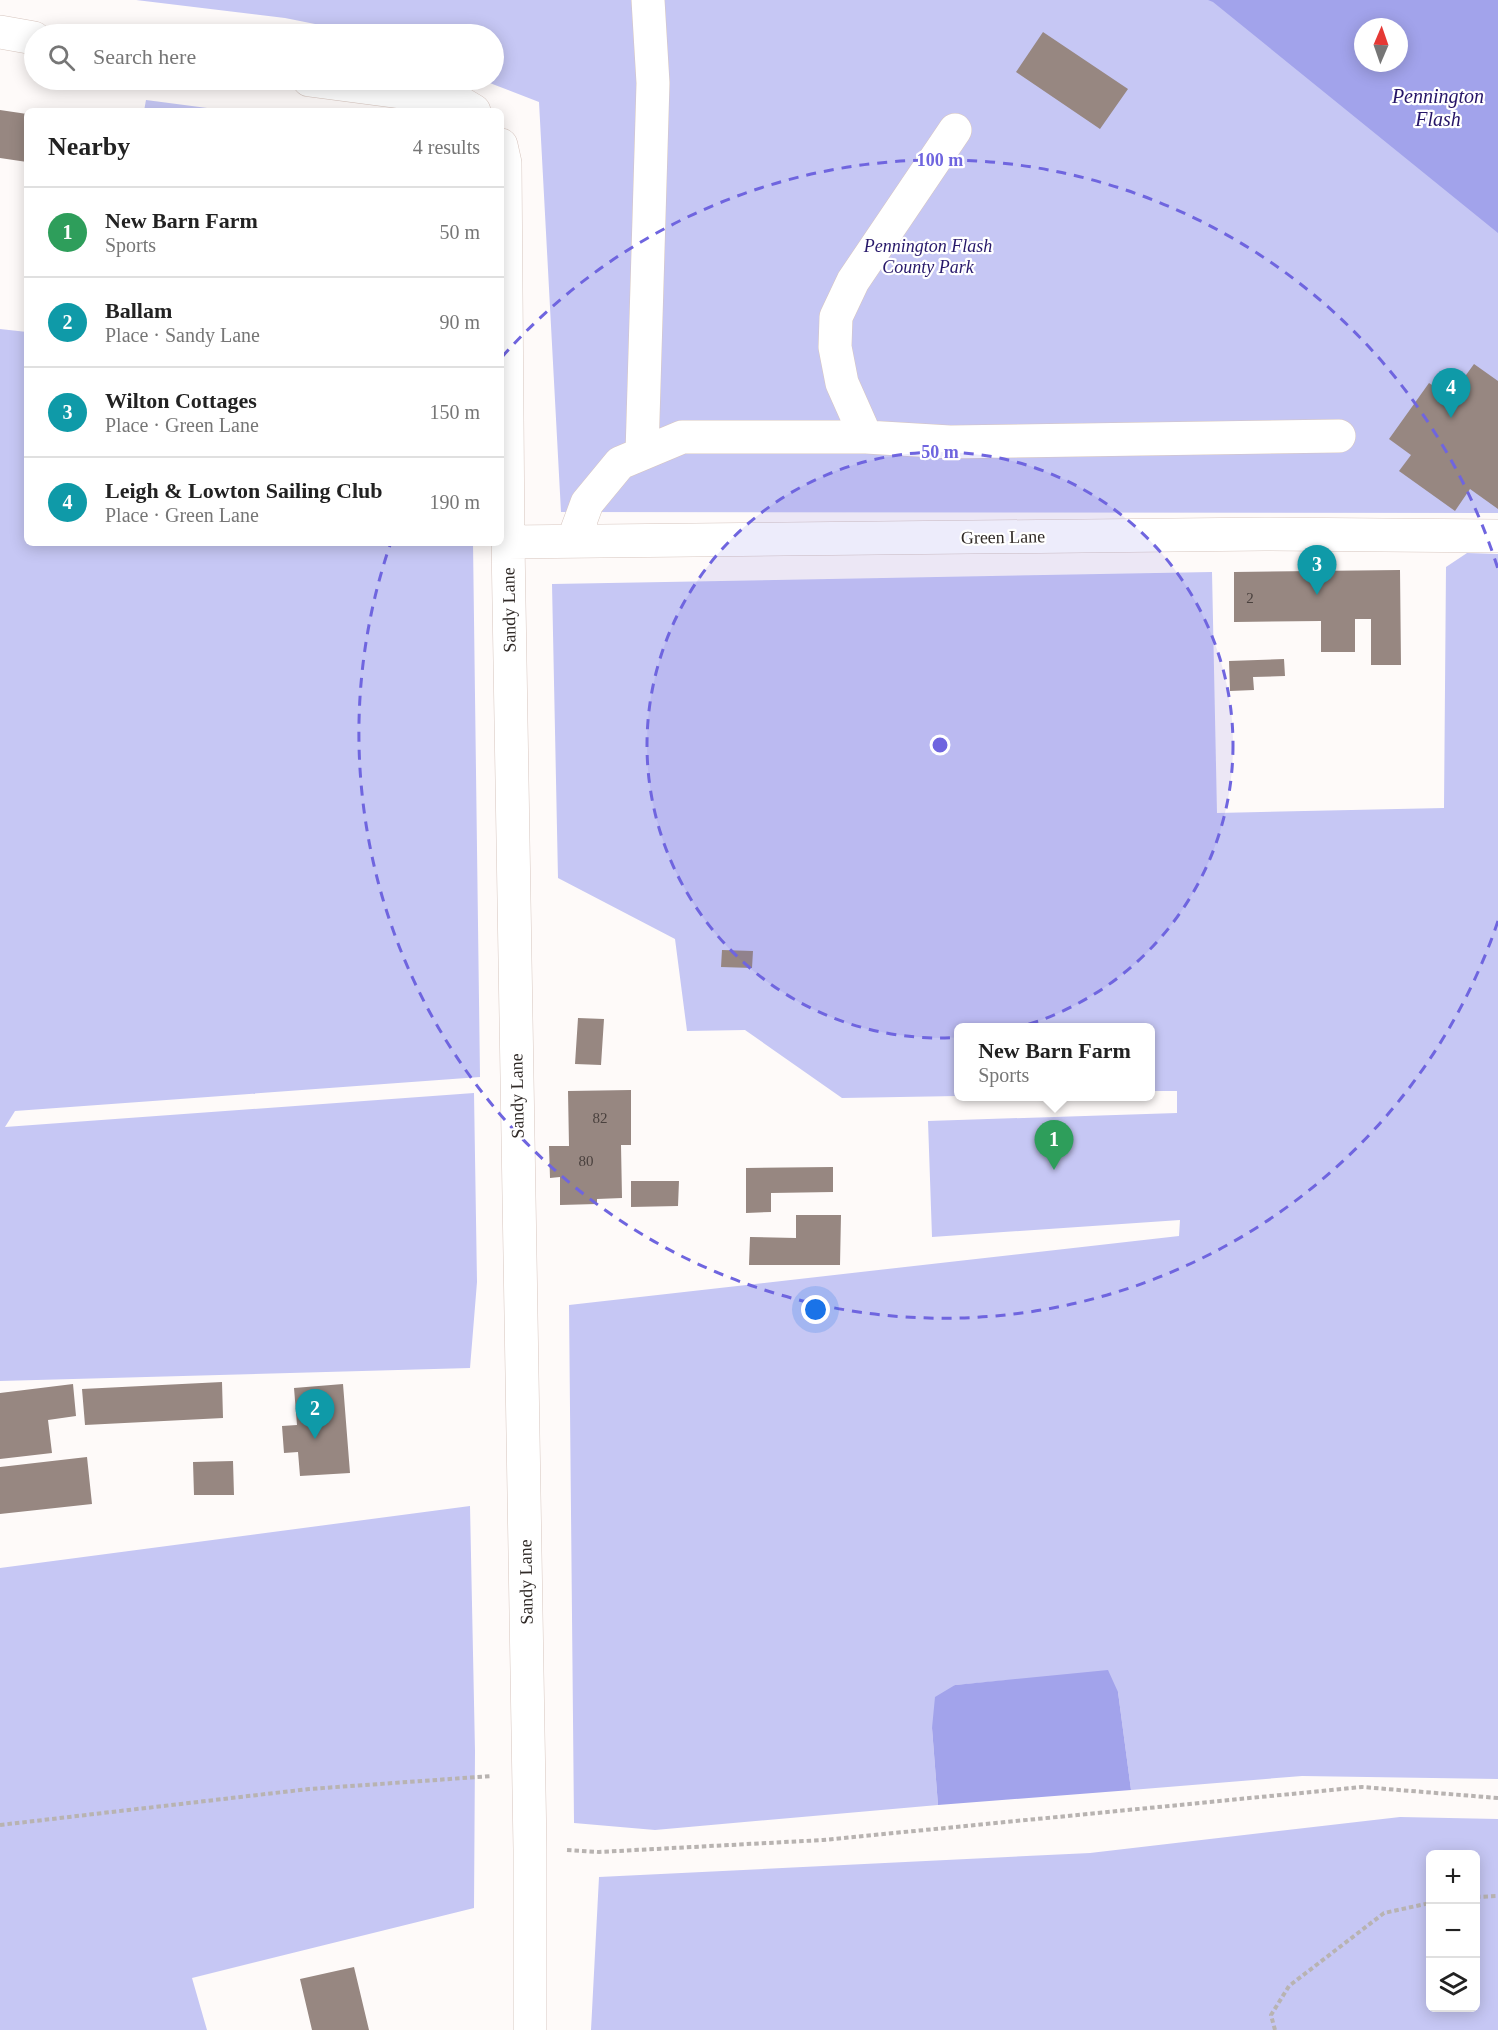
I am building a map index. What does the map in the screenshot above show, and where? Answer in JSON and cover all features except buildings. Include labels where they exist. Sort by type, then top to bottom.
[{"type":"street","points":[[642,453],[653,83],[648,0]]},
{"type":"street","points":[[0,32],[24,36]]},
{"type":"street","points":[[385,90],[454,99],[469,108]]},
{"type":"street","points":[[866,437],[842,383],[835,347],[836,317],[853,281],[955,130]]},
{"type":"street","name":"Sandy Lane","points":[[504,232],[529,1773],[530,2030]]},
{"type":"street","points":[[573,541],[587,503],[603,481],[620,464],[682,437],[866,437],[950,442],[1339,436]]},
{"type":"street","name":"Green Lane","points":[[508,542],[1265,534],[1498,536]]},
{"type":"path","points":[[0,1825],[309,1789],[529,1773]]},
{"type":"path","points":[[530,1849],[599,1852],[823,1840],[1362,1787],[1498,1798]]},
{"type":"path","points":[[1480,1897],[1498,1896]]},
{"type":"path","points":[[1275,2030],[1271,2015],[1289,1986],[1384,1913],[1426,1904]]},
{"type":"green space","name":"Pennington Flash County Park","points":[[136,0],[1498,0],[1498,513],[561,512],[539,102],[504,88],[504,24],[315,24],[285,18]]},
{"type":"green space","points":[[146,100],[207,108],[145,108]]},
{"type":"green space","points":[[0,329],[24,332],[24,546],[473,546],[480,1077],[15,1111],[5,1127],[474,1093],[477,1282],[470,1368],[0,1381]]},
{"type":"green space","points":[[1467,553],[1498,554],[1498,1779],[1302,1776],[1131,1790],[1118,1692],[1010,1680],[955,1685],[932,1728],[938,1805],[655,1830],[574,1823],[569,1305],[1179,1236],[1180,1220],[932,1237],[928,1121],[1177,1113],[1177,1091],[1155,1091],[1155,1023],[954,1023],[954,1096],[842,1098],[745,1030],[687,1031],[675,939],[558,878],[552,584],[1212,572],[1217,813],[1444,808],[1446,567]]},
{"type":"green space","points":[[470,1506],[475,1751],[474,1908],[192,1978],[207,2030],[0,2030],[0,1568]]},
{"type":"green space","points":[[1400,1817],[1498,1819],[1498,2030],[591,2030],[599,1877],[1090,1853]]},
{"type":"water","name":"Pennington Flash","points":[[1208,0],[1498,0],[1498,233],[1213,2]]},
{"type":"water","points":[[1108,1670],[1118,1692],[1131,1790],[938,1805],[932,1728],[935,1697],[955,1685]]},
{"type":"place","name":"Leigh & Lowton Sailing Club","points":[[1451,418]]},
{"type":"place","name":"Wilton Cottages","points":[[1317,595]]},
{"type":"place","name":"New Barn Farm","points":[[1054,1170]]},
{"type":"place","name":"Ballam","points":[[315,1439]]}]
